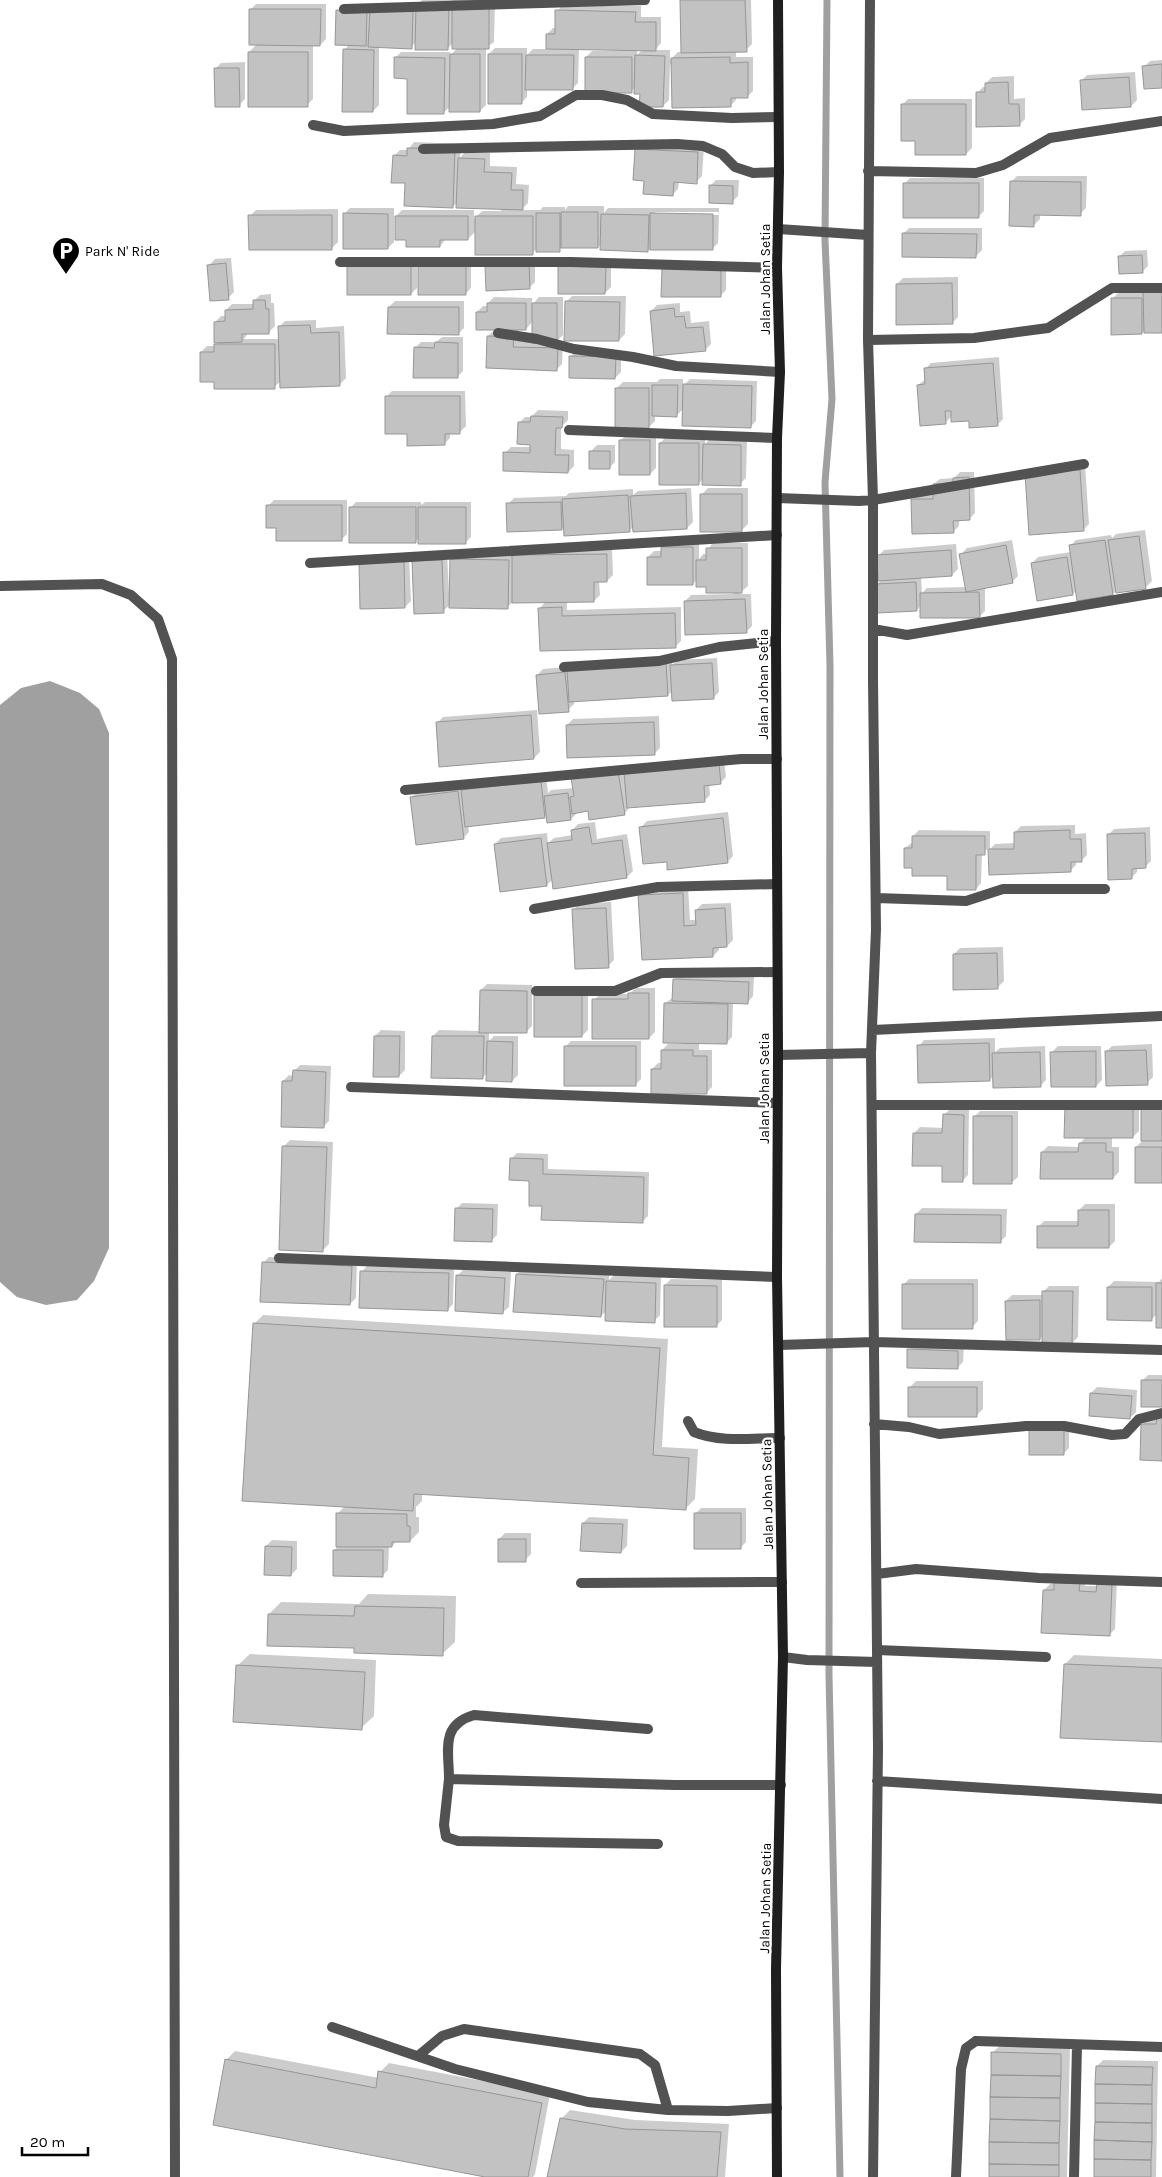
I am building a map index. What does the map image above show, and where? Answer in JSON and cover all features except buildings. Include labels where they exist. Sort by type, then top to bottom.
[{"type":"main road","name":"Jalan Johan Setia","points":[[776,2177],[776,1969],[783,1657],[779,1345],[772,1103],[778,1055],[773,972],[772,884],[777,760],[777,438],[780,372],[777,268],[779,172],[778,0]]},
{"type":"street","points":[[344,9],[645,0]]},
{"type":"street","points":[[870,0],[868,340],[872,500],[876,898],[871,1053],[877,1574],[873,2177]]},
{"type":"street","points":[[313,125],[344,131],[493,124],[540,116],[576,95],[602,95],[627,100],[653,114],[732,118],[778,117]]},
{"type":"street","points":[[868,171],[976,173],[1003,165],[1050,138],[1162,121]]},
{"type":"street","points":[[423,149],[677,144],[703,146],[722,154],[735,167],[753,173],[779,172]]},
{"type":"street","points":[[778,228],[868,235]]},
{"type":"street","points":[[340,262],[571,262],[777,268]]},
{"type":"street","points":[[868,340],[974,338],[1048,328],[1112,288],[1162,288]]},
{"type":"street","points":[[498,333],[537,339],[574,349],[633,357],[676,366],[780,372]]},
{"type":"street","points":[[569,430],[777,438]]},
{"type":"street","points":[[777,498],[872,500],[1084,464]]},
{"type":"street","points":[[310,562],[777,535]]},
{"type":"street","points":[[0,586],[102,584],[131,595],[158,619],[172,659],[175,2177]]},
{"type":"street","points":[[873,629],[906,635],[1162,592]]},
{"type":"street","points":[[564,667],[659,661],[719,647],[776,641]]},
{"type":"street","points":[[405,790],[741,760],[777,760]]},
{"type":"street","points":[[534,909],[658,886],[772,884]]},
{"type":"street","points":[[876,898],[966,901],[1003,890],[1105,889]]},
{"type":"street","points":[[536,990],[615,990],[661,974],[773,972]]},
{"type":"street","points":[[873,1030],[1162,1016]]},
{"type":"street","points":[[778,1055],[871,1053]]},
{"type":"street","points":[[351,1087],[772,1103]]},
{"type":"street","points":[[872,1105],[1162,1105]]},
{"type":"street","points":[[279,1258],[777,1277]]},
{"type":"street","points":[[779,1345],[874,1342],[1162,1350]]},
{"type":"street","points":[[874,1424],[939,1434],[1026,1426],[1064,1426],[1112,1435],[1125,1434],[1139,1419],[1162,1413]]},
{"type":"street","points":[[688,1421],[694,1432],[704,1436],[727,1439],[780,1438]]},
{"type":"street","points":[[877,1574],[916,1569],[1039,1578],[1162,1582]]},
{"type":"street","points":[[581,1583],[782,1582]]},
{"type":"street","points":[[877,1650],[1046,1657]]},
{"type":"street","points":[[783,1657],[807,1660],[877,1662]]},
{"type":"street","points":[[648,1729],[474,1715],[460,1719],[452,1727],[449,1736],[449,1779],[444,1825],[446,1837],[458,1841],[658,1844]]},
{"type":"street","points":[[449,1779],[675,1785],[781,1785]]},
{"type":"street","points":[[877,1781],[1162,1799]]},
{"type":"street","points":[[332,2027],[455,2069],[588,2102],[668,2110],[728,2111],[777,2108]]},
{"type":"street","points":[[418,2056],[442,2036],[464,2029],[640,2054],[654,2065],[668,2110]]},
{"type":"street","points":[[956,2177],[961,2070],[966,2048],[976,2041],[1162,2047]]},
{"type":"street","points":[[1074,2177],[1076,2045]]},
{"type":"shaded area","points":[[50,681],[80,693],[99,709],[109,733],[109,1248],[94,1281],[77,1300],[46,1305],[17,1297],[0,1282],[0,705],[21,688]]},
{"type":"waterway","points":[[827,0],[825,241],[832,399],[825,482],[830,665],[829,1675],[840,2177]]},
{"type":"place","name":"Park N' Ride","points":[[66,275]]}]
